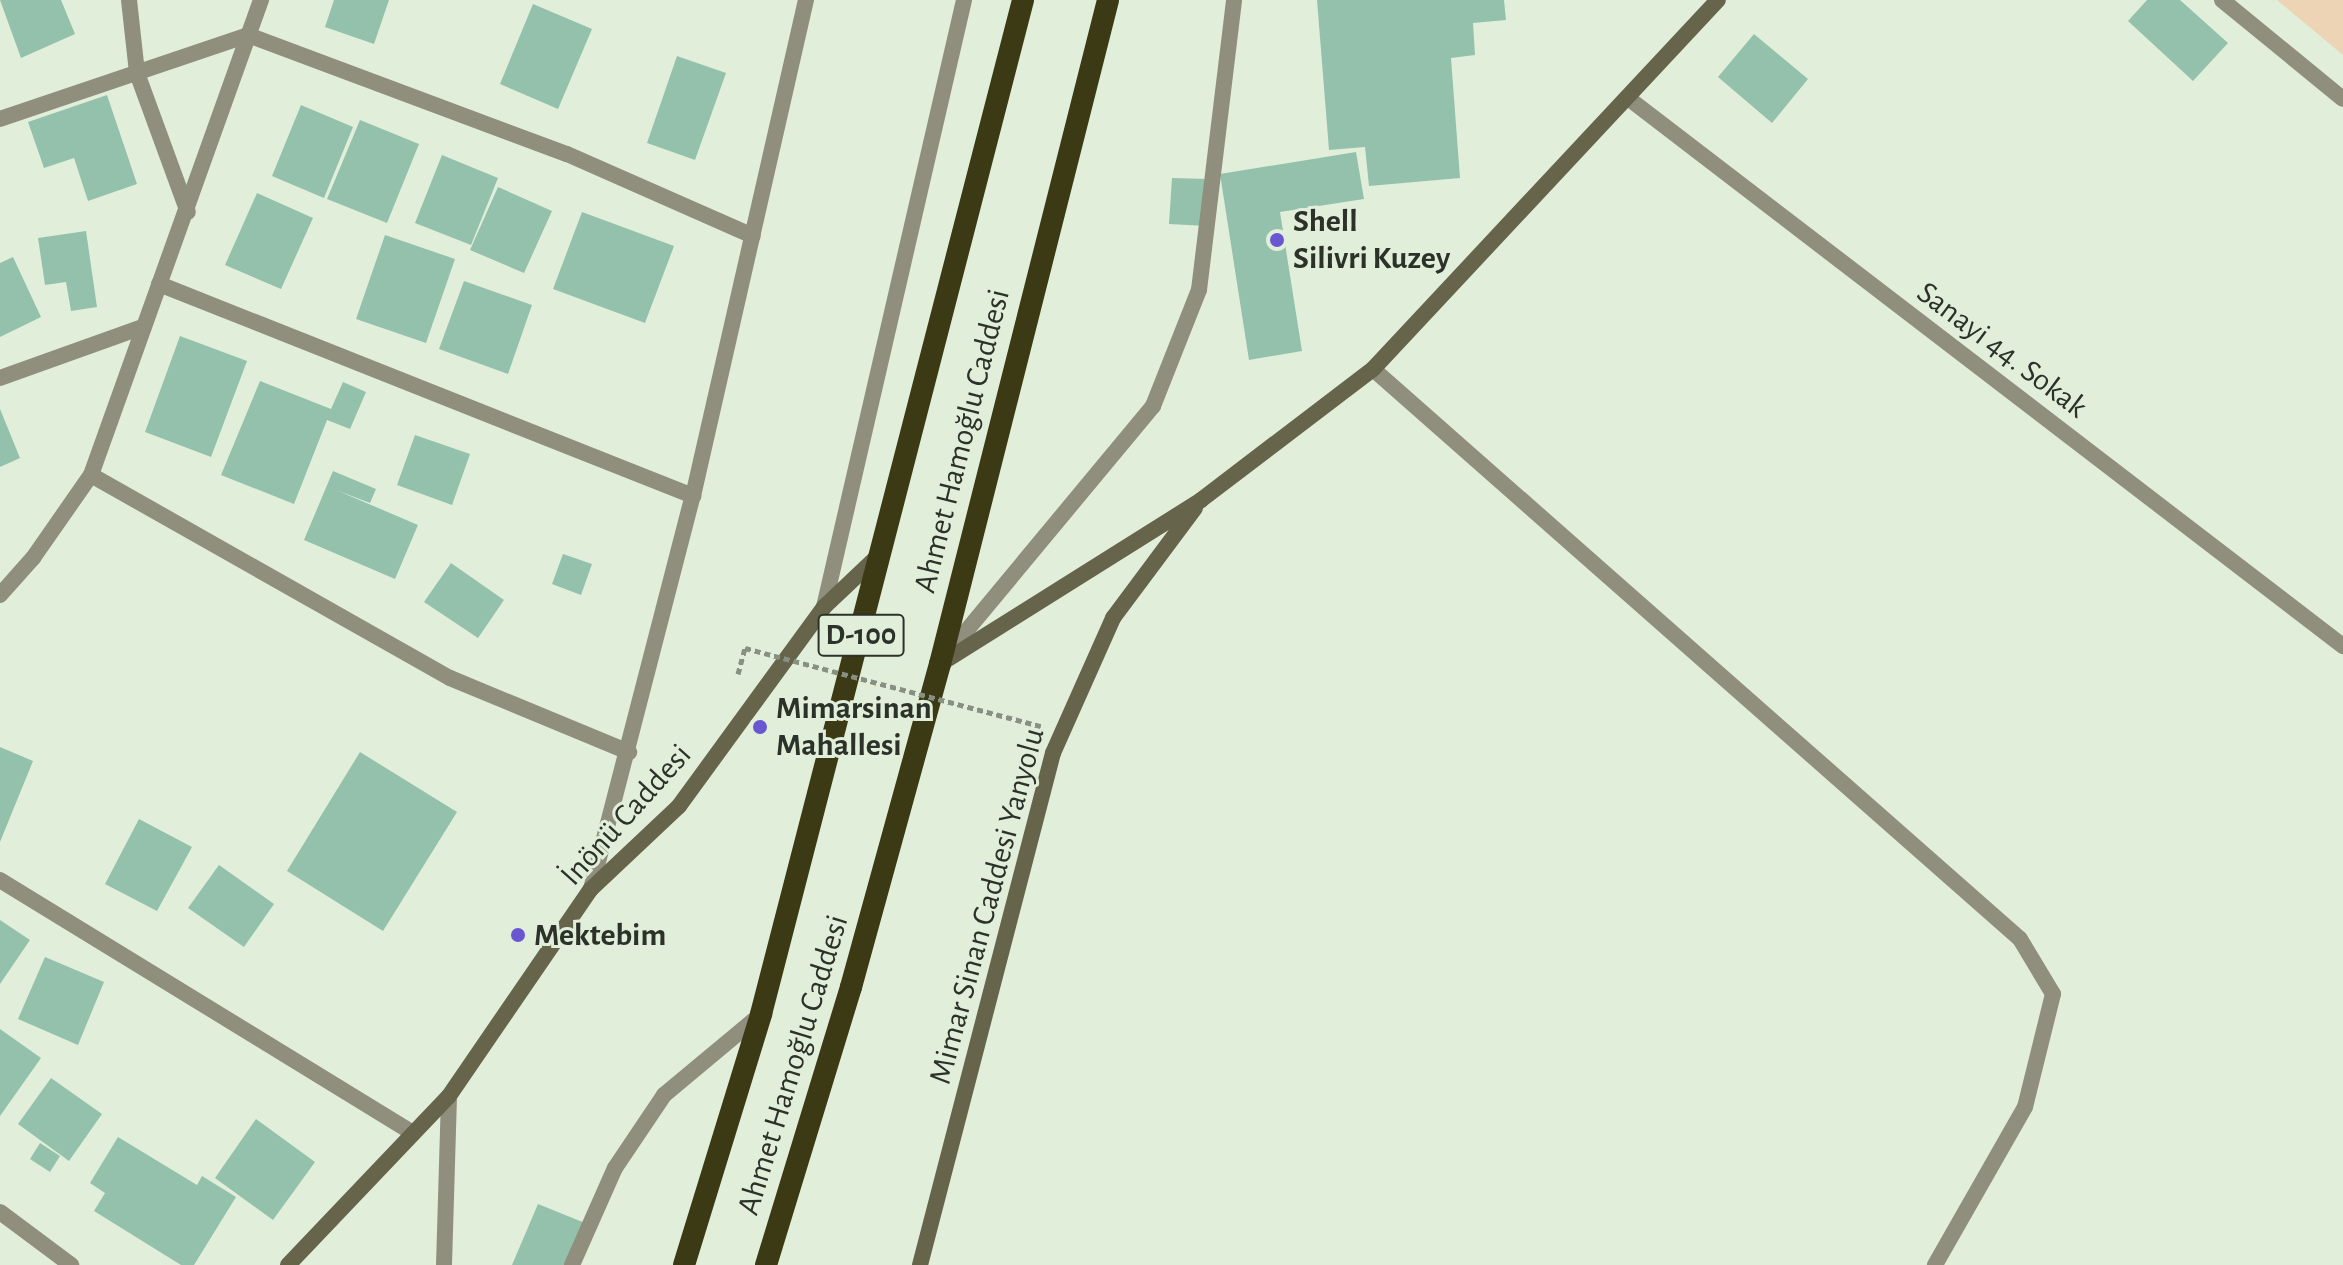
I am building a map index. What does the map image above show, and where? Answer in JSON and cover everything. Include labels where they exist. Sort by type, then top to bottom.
[{"type":"highway","name":"Ahmet Hamoğlu Caddesi","points":[[684,1265],[761,1014],[884,550],[1023,0]]},
{"type":"highway","name":"Ahmet Hamoğlu Caddesi","points":[[766,1265],[851,987],[940,664],[1108,0]]},
{"type":"main road","points":[[940,664],[1201,500],[1373,369],[1718,0]]},
{"type":"main road","name":"Mimar Sinan Caddesi Yanyolu","points":[[920,1265],[1053,753],[1113,618],[1201,500]]},
{"type":"main road","name":"İnönü Caddesi","points":[[288,1265],[449,1096],[591,889],[679,806],[824,607],[884,550]]},
{"type":"street","points":[[129,0],[137,73],[188,212]]},
{"type":"street","points":[[0,595],[33,558],[91,475],[140,328],[188,212],[261,0]]},
{"type":"street","points":[[591,889],[693,496],[806,0]]},
{"type":"street","points":[[824,607],[964,0]]},
{"type":"street","points":[[940,664],[1153,406],[1199,290],[1234,0]]},
{"type":"street","points":[[2222,0],[2343,99]]},
{"type":"street","points":[[0,119],[248,35],[567,154],[753,236]]},
{"type":"street","name":"Sanayi 44. Sokak","points":[[1628,98],[2343,646]]},
{"type":"street","points":[[159,284],[693,496]]},
{"type":"street","points":[[0,378],[140,328]]},
{"type":"street","points":[[1373,369],[2020,939],[2053,994],[2025,1107],[1935,1265]]},
{"type":"street","points":[[91,475],[450,678],[629,752]]},
{"type":"street","points":[[0,880],[412,1132]]},
{"type":"street","points":[[572,1265],[615,1168],[664,1095],[761,1014]]},
{"type":"street","points":[[444,1265],[449,1096]]},
{"type":"street","points":[[0,1212],[71,1265]]},
{"type":"path","points":[[745,648],[1041,726]]},
{"type":"shaded area","points":[[2277,0],[2343,0],[2343,55]]},
{"type":"building","points":[[0,0],[61,0],[75,34],[21,58]]},
{"type":"building","points":[[334,0],[389,0],[374,44],[325,27]]},
{"type":"building","points":[[1317,0],[1504,0],[1506,20],[1473,23],[1475,55],[1451,58],[1460,178],[1369,186],[1365,147],[1329,150]]},
{"type":"building","points":[[2147,0],[2180,0],[2228,43],[2193,81],[2128,21]]},
{"type":"building","points":[[533,4],[592,29],[558,109],[500,84]]},
{"type":"building","points":[[1754,34],[1808,79],[1772,123],[1718,77]]},
{"type":"building","points":[[677,56],[726,73],[695,160],[647,143]]},
{"type":"building","points":[[107,95],[137,184],[88,201],[74,158],[44,168],[28,122]]},
{"type":"building","points":[[301,105],[353,127],[324,198],[272,176]]},
{"type":"building","points":[[360,120],[419,144],[387,223],[327,199]]},
{"type":"building","points":[[1356,152],[1364,199],[1280,212],[1302,351],[1249,360],[1220,174]]},
{"type":"building","points":[[442,155],[498,178],[471,245],[415,223]]},
{"type":"building","points":[[1172,178],[1209,179],[1207,226],[1169,224]]},
{"type":"building","points":[[498,187],[552,211],[524,273],[470,250]]},
{"type":"building","points":[[257,193],[313,218],[281,289],[225,265]]},
{"type":"building","points":[[582,212],[674,246],[645,323],[553,289]]},
{"type":"building","points":[[86,231],[97,307],[71,311],[66,282],[45,285],[38,238]]},
{"type":"building","points":[[385,235],[455,259],[426,343],[356,319]]},
{"type":"building","points":[[13,257],[41,317],[0,337],[0,263]]},
{"type":"building","points":[[464,281],[532,305],[508,374],[439,349]]},
{"type":"building","points":[[180,336],[247,361],[211,457],[145,432]]},
{"type":"building","points":[[260,381],[331,409],[343,382],[366,392],[350,429],[327,420],[294,504],[221,475]]},
{"type":"building","points":[[0,409],[20,458],[0,467]]},
{"type":"building","points":[[415,435],[470,454],[452,505],[397,485]]},
{"type":"building","points":[[333,471],[376,489],[370,503],[336,490],[418,525],[395,579],[304,540]]},
{"type":"building","points":[[563,554],[592,564],[581,595],[552,584]]},
{"type":"building","points":[[451,563],[504,600],[478,638],[424,602]]},
{"type":"building","points":[[0,747],[33,761],[0,842]]},
{"type":"building","points":[[360,752],[457,812],[383,931],[287,871]]},
{"type":"building","points":[[139,819],[192,847],[157,911],[105,884]]},
{"type":"building","points":[[219,865],[274,904],[244,947],[188,908]]},
{"type":"building","points":[[0,920],[30,940],[0,984]]},
{"type":"building","points":[[45,957],[104,982],[78,1045],[18,1019]]},
{"type":"building","points":[[0,1029],[41,1058],[0,1116]]},
{"type":"building","points":[[51,1078],[102,1114],[69,1161],[18,1124]]},
{"type":"building","points":[[256,1119],[315,1162],[273,1220],[215,1178]]},
{"type":"building","points":[[118,1137],[197,1185],[202,1176],[236,1197],[194,1265],[181,1265],[94,1211],[105,1193],[90,1183]]},
{"type":"building","points":[[40,1143],[60,1156],[50,1172],[30,1159]]},
{"type":"building","points":[[538,1204],[585,1223],[568,1265],[512,1265]]},
{"type":"place","name":"Shell Silivri Kuzey","points":[[1277,240]]},
{"type":"place","name":"Mimarsinan Mahallesi","points":[[760,727]]},
{"type":"place","name":"Mektebim","points":[[518,935]]}]
